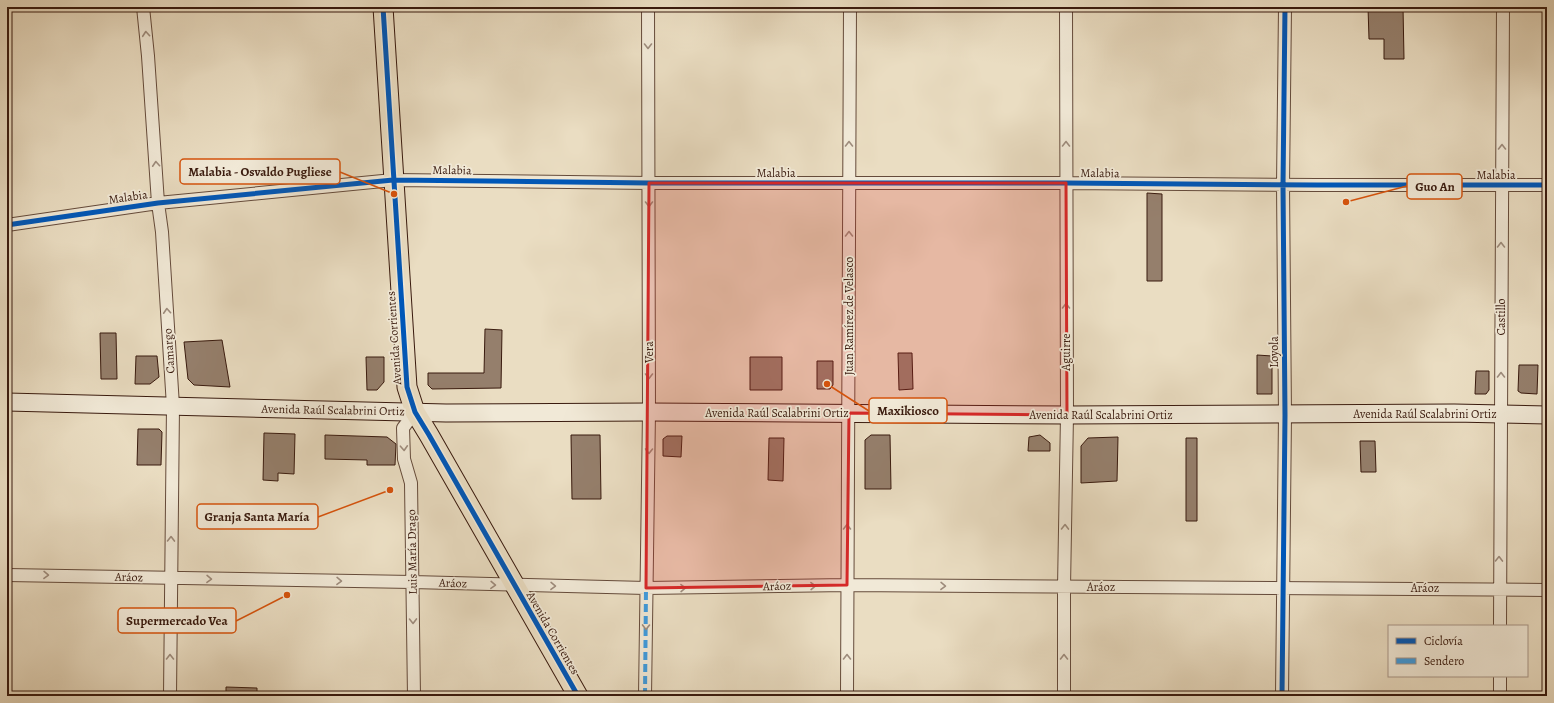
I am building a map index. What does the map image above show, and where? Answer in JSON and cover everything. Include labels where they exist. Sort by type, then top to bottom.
[{"type":"main road","name":"Avenida Corrientes","points":[[383,7],[407,387],[414,412],[429,434],[514,586],[578,696]]},
{"type":"main road","name":"Avenida Raúl Scalabrini Ortiz","points":[[7,402],[414,412],[1067,415],[1448,413],[1547,415]]},
{"type":"street","name":"Camargo","points":[[143,7],[148,56],[158,203],[162,232],[173,406],[170,578],[170,696]]},
{"type":"street","name":"Vera","points":[[644,696],[649,412],[648,7]]},
{"type":"street","name":"Juan Ramírez de Velasco","points":[[847,696],[849,413],[848,182],[850,7]]},
{"type":"street","name":"Aguirre","points":[[1064,696],[1067,415],[1066,7]]},
{"type":"street","name":"Loyola","points":[[1282,696],[1285,414],[1283,185],[1285,7]]},
{"type":"street","name":"Castillo","points":[[1500,625],[1503,7]]},
{"type":"street","name":"Malabia","points":[[7,225],[158,203],[393,180],[649,183],[848,182],[1547,185]]},
{"type":"street","name":"Luis María Drago","points":[[414,412],[403,428],[404,459],[411,483],[414,696]]},
{"type":"street","name":"Aráoz","points":[[7,575],[412,582],[514,586],[646,588],[847,585],[1547,590]]},
{"type":"street","points":[[1500,677],[1500,696]]},
{"type":"highlighted area","points":[[649,183],[1066,183],[1067,415],[849,413],[847,585],[646,588]]},
{"type":"building","points":[[1368,7],[1403,7],[1404,59],[1384,59],[1384,39],[1369,39]]},
{"type":"building","points":[[1147,193],[1162,194],[1162,281],[1147,281]]},
{"type":"building","points":[[485,329],[502,330],[501,388],[432,389],[428,385],[428,373],[484,373]]},
{"type":"building","points":[[100,333],[116,333],[117,379],[101,379]]},
{"type":"building","points":[[222,340],[230,387],[194,385],[188,379],[184,342]]},
{"type":"building","points":[[898,353],[912,353],[913,389],[899,390]]},
{"type":"building","points":[[1257,355],[1272,356],[1272,394],[1257,394]]},
{"type":"building","points":[[136,356],[157,356],[159,377],[150,384],[135,384]]},
{"type":"building","points":[[366,357],[384,357],[384,382],[377,390],[367,390]]},
{"type":"building","points":[[750,357],[782,357],[782,390],[750,390]]},
{"type":"building","points":[[817,361],[833,361],[833,385],[830,389],[817,389]]},
{"type":"building","points":[[1519,365],[1538,365],[1537,394],[1521,393],[1518,391]]},
{"type":"building","points":[[1476,371],[1489,371],[1489,390],[1486,394],[1475,394]]},
{"type":"building","points":[[138,429],[159,429],[162,432],[161,465],[137,465]]},
{"type":"building","points":[[264,433],[295,434],[294,474],[278,473],[278,481],[263,480]]},
{"type":"building","points":[[325,435],[387,437],[396,444],[395,465],[367,465],[367,460],[325,459]]},
{"type":"building","points":[[571,435],[600,435],[601,499],[572,499]]},
{"type":"building","points":[[871,435],[890,435],[891,489],[865,489],[865,440]]},
{"type":"building","points":[[1040,435],[1050,443],[1050,451],[1028,451],[1029,437]]},
{"type":"building","points":[[667,436],[682,436],[681,457],[663,456],[663,439]]},
{"type":"building","points":[[1118,437],[1117,481],[1081,483],[1081,446],[1088,438]]},
{"type":"building","points":[[769,438],[784,438],[783,481],[768,480]]},
{"type":"building","points":[[1186,438],[1197,438],[1197,521],[1186,521]]},
{"type":"building","points":[[1360,441],[1375,441],[1376,472],[1361,472]]},
{"type":"building","points":[[226,687],[257,688],[257,696],[226,696]]},
{"type":"marked path","points":[[645,696],[646,588]]},
{"type":"cycle path","points":[[383,7],[407,387],[415,412],[578,696]]},
{"type":"cycle path","points":[[1282,696],[1285,415],[1283,185],[1285,7]]},
{"type":"cycle path","points":[[7,225],[158,203],[393,180],[649,183],[1547,185]]},
{"type":"place","name":"Malabia - Osvaldo Pugliese","points":[[394,194]]},
{"type":"place","name":"Guo An","points":[[1346,202]]},
{"type":"place","name":"Maxikiosco","points":[[827,384]]},
{"type":"place","name":"Granja Santa María","points":[[390,490]]},
{"type":"place","name":"Supermercado Vea","points":[[287,595]]}]
